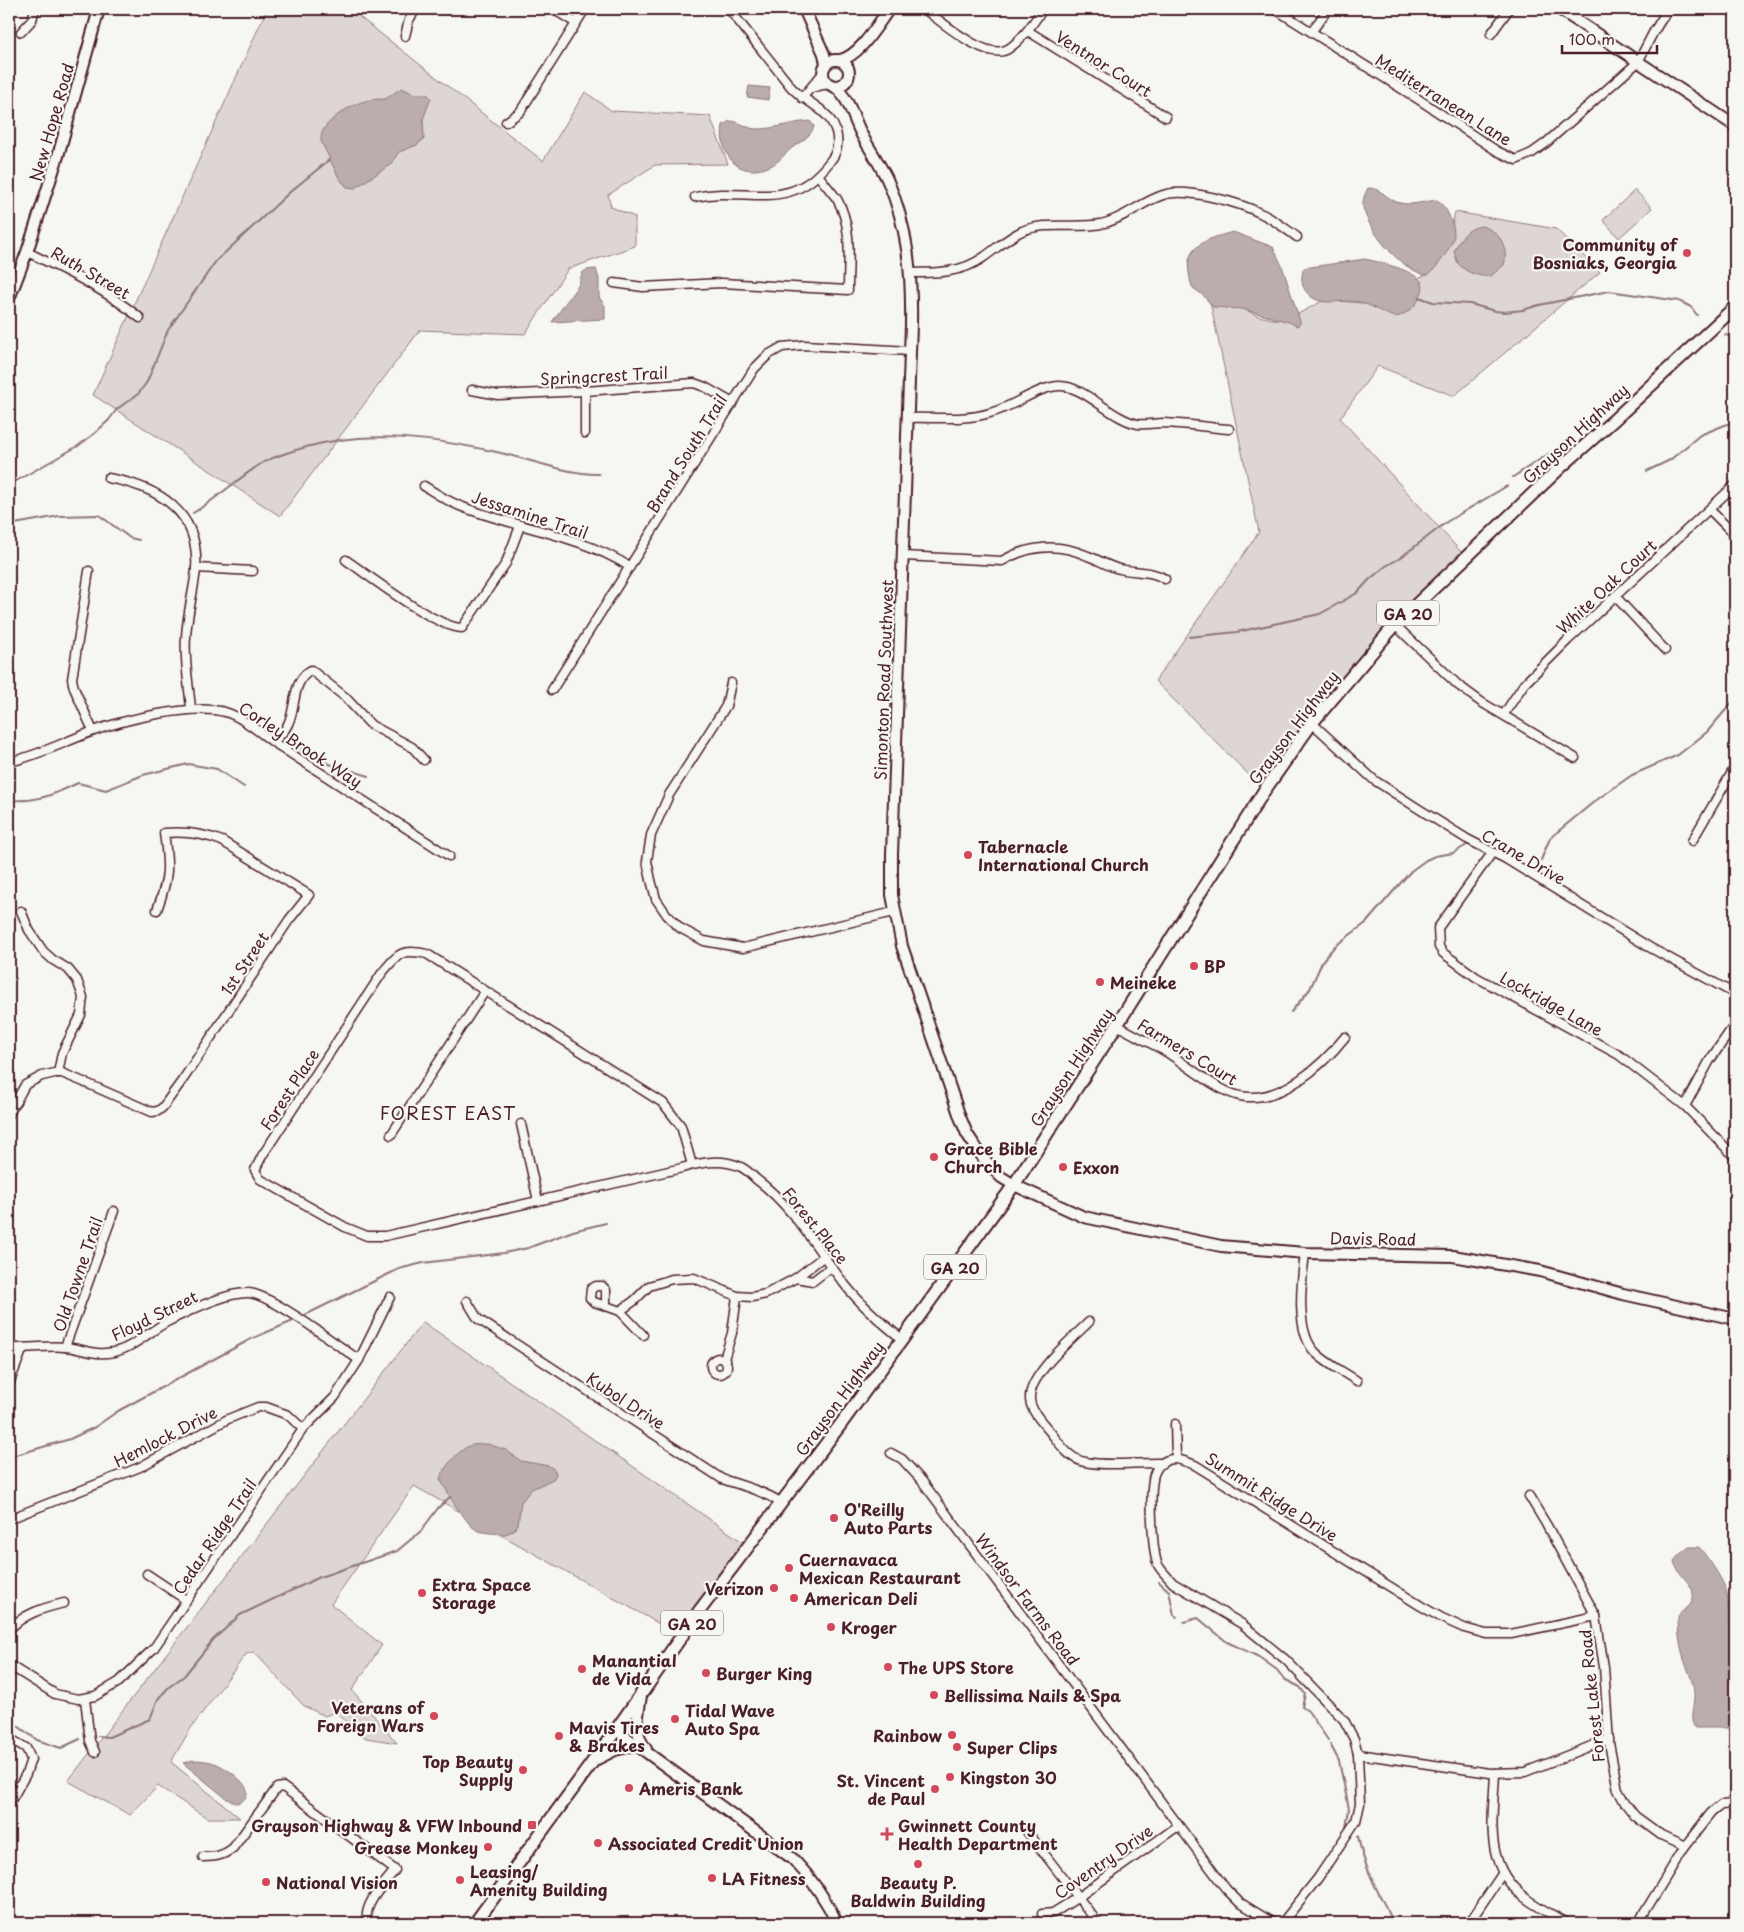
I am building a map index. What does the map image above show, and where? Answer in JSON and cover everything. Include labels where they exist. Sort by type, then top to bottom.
[{"type":"main road","name":"Grayson Highway","points":[[475,1923],[641,1696],[700,1610],[782,1503],[1014,1185],[1117,1026],[1264,791],[1312,723],[1396,625],[1561,467],[1735,306]]},
{"type":"street","points":[[21,32],[32,20],[35,9]]},
{"type":"street","name":"New Hope Road","points":[[9,299],[12,280],[27,252],[58,156],[99,9]]},
{"type":"street","points":[[405,36],[408,20],[416,9]]},
{"type":"street","points":[[553,9],[576,23]]},
{"type":"street","points":[[506,122],[520,112],[585,9]]},
{"type":"street","points":[[695,197],[711,193],[766,196],[785,194],[797,189],[822,172],[835,155],[838,143],[830,119],[802,98],[791,87],[730,9]]},
{"type":"street","points":[[805,9],[818,25],[829,51],[838,60],[844,62],[849,73],[843,84],[823,84],[812,88]]},
{"type":"street","points":[[805,9],[819,41],[824,78],[832,85]]},
{"type":"street","points":[[848,69],[862,52],[869,38],[889,9]]},
{"type":"street","points":[[924,9],[968,41],[988,51],[1006,50],[1028,31],[1044,9]]},
{"type":"street","name":"Mediterranean Lane","points":[[1275,9],[1497,151],[1516,160],[1532,153],[1546,143],[1638,62]]},
{"type":"street","points":[[1312,31],[1328,9]]},
{"type":"street","points":[[1490,34],[1509,9]]},
{"type":"street","points":[[1559,9],[1735,126]]},
{"type":"street","points":[[1638,62],[1652,33],[1668,9]]},
{"type":"street","name":"Ventnor Court","points":[[1028,31],[1166,117]]},
{"type":"street","points":[[802,98],[812,88],[824,69],[838,60],[850,56],[869,38]]},
{"type":"street","name":"Simonton Road Southwest","points":[[846,81],[873,152]]},
{"type":"street","name":"Simonton Road Southwest","points":[[832,85],[843,94],[864,139],[886,178],[896,202],[906,236],[911,273],[910,351],[892,854],[894,912],[907,964],[963,1125],[983,1158],[1001,1177],[1014,1185]]},
{"type":"street","points":[[614,283],[643,287],[722,283],[848,290],[848,237],[846,222],[837,200],[818,175]]},
{"type":"street","points":[[911,273],[955,271],[979,260],[1004,241],[1023,231],[1043,226],[1086,226],[1104,223],[1156,198],[1171,193],[1188,193],[1237,203],[1263,214],[1297,238]]},
{"type":"street","name":"Ruth Street","points":[[27,252],[82,279],[127,307],[140,318]]},
{"type":"street","name":"Brand South Trail","points":[[552,690],[754,370],[768,355],[782,347],[804,345],[910,351]]},
{"type":"street","name":"Springcrest Trail","points":[[472,390],[498,395],[694,384],[705,387],[733,403]]},
{"type":"street","points":[[907,418],[964,418],[990,413],[1020,402],[1046,387],[1062,386],[1073,388],[1112,412],[1137,424],[1164,423],[1229,429]]},
{"type":"street","points":[[585,391],[585,433]]},
{"type":"street","points":[[108,478],[131,482],[151,491],[175,506],[189,524],[195,550],[196,568],[186,637],[191,709]]},
{"type":"street","name":"White Oak Court","points":[[1504,714],[1524,684],[1568,640],[1735,485]]},
{"type":"street","name":"Jessamine Trail","points":[[424,486],[459,506],[582,544],[630,567]]},
{"type":"street","points":[[1710,510],[1735,536]]},
{"type":"street","points":[[346,560],[434,619],[453,628],[462,628],[506,563],[520,526]]},
{"type":"street","points":[[902,556],[1002,561],[1014,554],[1032,548],[1051,547],[1081,553],[1119,569],[1151,572],[1165,580]]},
{"type":"street","points":[[196,568],[253,571]]},
{"type":"street","points":[[89,572],[72,679],[74,688],[93,731]]},
{"type":"street","points":[[1615,596],[1665,650]]},
{"type":"street","points":[[1396,625],[1458,685],[1481,702],[1575,758]]},
{"type":"street","points":[[273,742],[284,732],[289,723],[296,689],[303,675],[310,670],[338,692],[371,725],[412,747],[424,760]]},
{"type":"street","points":[[730,683],[726,706],[668,795],[651,835],[647,860],[656,899],[680,928],[704,941],[743,948],[894,912]]},
{"type":"street","name":"Corley Brook Way","points":[[9,762],[36,754],[93,731],[155,715],[191,709],[225,712],[251,725],[273,742],[449,856]]},
{"type":"street","name":"Crane Drive","points":[[1312,723],[1374,780],[1492,854],[1506,859],[1649,947],[1735,994]]},
{"type":"street","points":[[1692,841],[1735,767]]},
{"type":"street","name":"1st Street","points":[[58,1073],[152,1112],[158,1111],[184,1078],[289,920],[309,895],[217,839],[188,831],[164,833],[168,861],[167,876],[157,910]]},
{"type":"street","name":"Lockridge Lane","points":[[1492,854],[1438,928],[1439,947],[1443,953],[1476,977],[1619,1055],[1685,1106],[1735,1157]]},
{"type":"street","points":[[9,1114],[25,1084],[42,1076],[58,1073],[62,1053],[80,1015],[83,997],[77,980],[68,969],[43,951],[29,930],[21,911]]},
{"type":"street","name":"Forest Place","points":[[692,1165],[680,1126],[663,1103],[427,954],[411,950],[396,956],[382,973],[262,1156],[256,1170],[260,1179],[345,1228],[367,1236],[385,1236],[692,1165],[719,1161],[742,1168],[772,1193],[788,1210],[823,1257],[866,1308],[902,1338]]},
{"type":"street","points":[[391,1135],[485,991]]},
{"type":"street","points":[[1685,1106],[1710,1060],[1735,1024]]},
{"type":"street","name":"Farmers Court","points":[[1117,1026],[1167,1053],[1230,1094],[1242,1097],[1265,1096],[1306,1077],[1346,1037]]},
{"type":"street","points":[[521,1124],[538,1201]]},
{"type":"street","name":"Davis Road","points":[[1014,1185],[1084,1217],[1221,1246],[1305,1253],[1453,1256],[1540,1271],[1623,1294],[1735,1319]]},
{"type":"street","name":"Old Towne Trail","points":[[65,1347],[114,1211]]},
{"type":"street","points":[[1305,1253],[1300,1302],[1307,1340],[1315,1353],[1357,1381]]},
{"type":"street","points":[[620,1311],[634,1302],[649,1286],[672,1279],[694,1278],[737,1296],[752,1297],[766,1294],[796,1278],[823,1257]]},
{"type":"street","points":[[796,1278],[813,1281],[831,1267]]},
{"type":"street","name":"Floyd Street","points":[[9,1348],[65,1347],[92,1354],[116,1352],[167,1322],[221,1298],[250,1293],[271,1301],[359,1360]]},
{"type":"street","points":[[724,1359],[732,1333],[737,1296]]},
{"type":"street","name":"Cedar Ridge Trail","points":[[9,1665],[55,1694],[78,1699],[95,1696],[119,1682],[154,1648],[303,1429],[335,1397],[359,1360],[390,1297]]},
{"type":"street","name":"Kubol Drive","points":[[466,1301],[478,1319],[722,1480],[761,1492],[782,1503]]},
{"type":"street","points":[[606,1306],[620,1311],[643,1336]]},
{"type":"street","points":[[1089,1322],[1059,1351],[1038,1376],[1032,1388],[1031,1406],[1061,1446],[1078,1460],[1096,1464],[1162,1463],[1176,1458],[1175,1424]]},
{"type":"street","points":[[9,1384],[23,1348]]},
{"type":"street","name":"Hemlock Drive","points":[[9,1519],[140,1467],[228,1419],[258,1407],[266,1407],[288,1415],[303,1429]]},
{"type":"street","name":"Windsor Farms Road","points":[[891,1453],[902,1459],[926,1485],[1213,1873],[1239,1902],[1273,1923]]},
{"type":"street","name":"Summit Ridge Drive","points":[[1176,1458],[1195,1464],[1421,1606],[1464,1628],[1486,1634],[1511,1634],[1596,1616]]},
{"type":"street","points":[[1162,1463],[1153,1478],[1152,1496],[1155,1553],[1158,1564],[1164,1574],[1174,1583],[1242,1624],[1286,1660],[1344,1720],[1354,1738],[1358,1754],[1360,1804],[1356,1821],[1318,1878],[1282,1923]]},
{"type":"street","name":"Forest Lake Road","points":[[1529,1496],[1560,1548],[1596,1616],[1604,1667],[1609,1739],[1618,1790],[1624,1803],[1635,1816],[1661,1835],[1685,1846]]},
{"type":"street","points":[[147,1574],[186,1600]]},
{"type":"street","points":[[9,1630],[27,1616],[48,1607],[64,1604]]},
{"type":"street","points":[[641,1696],[637,1718],[638,1732],[640,1741],[651,1756]]},
{"type":"street","points":[[85,1698],[90,1741],[95,1752]]},
{"type":"street","points":[[616,1730],[793,1859],[822,1895],[837,1923]]},
{"type":"street","points":[[9,1738],[26,1748],[31,1759],[26,1774],[9,1804]]},
{"type":"street","points":[[1358,1754],[1495,1773],[1525,1772],[1609,1739]]},
{"type":"street","points":[[593,1761],[615,1750],[636,1745]]},
{"type":"street","points":[[1495,1773],[1494,1848],[1502,1874],[1525,1898],[1567,1923]]},
{"type":"street","points":[[203,1857],[215,1857],[226,1854],[233,1848],[277,1788],[283,1787],[332,1821],[396,1870],[368,1907],[366,1917],[368,1923]]},
{"type":"street","points":[[1638,1923],[1685,1846],[1716,1807],[1735,1804]]},
{"type":"street","name":"Coventry Drive","points":[[1042,1914],[1053,1913],[1077,1898],[1178,1826]]},
{"type":"street","points":[[1025,1830],[1098,1923]]},
{"type":"street","points":[[1470,1923],[1502,1874]]},
{"type":"shaded area","points":[[267,9],[361,9],[357,15],[543,161],[585,92],[612,111],[710,116],[728,164],[655,165],[608,195],[611,207],[635,217],[635,246],[568,269],[525,334],[420,330],[280,516],[93,395]]},
{"type":"shaded area","points":[[749,86],[770,88],[768,100],[747,97]]},
{"type":"shaded area","points":[[402,88],[414,94],[427,94],[431,98],[423,119],[424,139],[417,145],[399,152],[390,165],[355,188],[347,187],[339,178],[321,141],[325,127],[338,115],[354,105],[371,99],[385,99]]},
{"type":"shaded area","points":[[730,121],[755,129],[810,121],[814,126],[808,136],[775,163],[757,170],[748,170],[739,167],[727,154],[722,136],[723,125]]},
{"type":"shaded area","points":[[1368,188],[1377,190],[1395,201],[1405,204],[1437,200],[1447,211],[1453,225],[1453,240],[1444,257],[1428,275],[1408,267],[1379,239],[1366,217],[1363,207],[1363,199]]},
{"type":"shaded area","points":[[1635,190],[1652,208],[1619,238],[1603,220]]},
{"type":"shaded area","points":[[1455,212],[1556,229],[1600,272],[1454,396],[1378,366],[1340,418],[1462,553],[1303,731],[1264,790],[1155,681],[1259,532],[1207,287],[1218,296],[1258,316],[1278,320],[1298,314],[1324,300],[1363,303],[1427,274],[1447,249]]},
{"type":"shaded area","points":[[1481,226],[1498,235],[1504,246],[1504,265],[1491,276],[1468,272],[1458,263],[1454,252],[1464,235],[1472,229]]},
{"type":"shaded area","points":[[1233,232],[1273,247],[1282,266],[1300,324],[1297,326],[1242,309],[1213,307],[1203,295],[1193,288],[1189,273],[1189,263],[1195,249],[1208,240]]},
{"type":"shaded area","points":[[1365,259],[1405,270],[1418,278],[1423,288],[1417,303],[1403,315],[1395,317],[1359,302],[1323,302],[1316,300],[1304,288],[1302,274],[1304,268]]},
{"type":"shaded area","points":[[596,269],[599,279],[599,297],[605,306],[605,319],[552,322],[579,284],[582,273],[586,270]]},
{"type":"shaded area","points":[[423,1322],[750,1547],[681,1636],[414,1486],[331,1604],[382,1645],[352,1690],[397,1743],[366,1738],[335,1712],[325,1716],[304,1706],[254,1652],[246,1654],[191,1728],[171,1762],[240,1818],[207,1818],[158,1786],[130,1815],[68,1781]]},
{"type":"shaded area","points":[[488,1444],[506,1450],[521,1461],[549,1466],[555,1470],[556,1475],[553,1479],[532,1489],[521,1502],[518,1524],[513,1531],[505,1534],[478,1531],[471,1526],[455,1505],[440,1479],[448,1464],[462,1450],[472,1445]]},
{"type":"shaded area","points":[[1689,1547],[1699,1547],[1719,1576],[1727,1594],[1729,1625],[1735,1643],[1735,1728],[1695,1728],[1693,1724],[1693,1688],[1681,1646],[1678,1616],[1690,1605],[1693,1593],[1674,1561]]},
{"type":"shaded area","points":[[193,1760],[214,1763],[232,1773],[246,1787],[246,1797],[236,1803],[227,1799],[183,1763]]},
{"type":"waterway","points":[[9,485],[78,446],[109,420],[117,409],[138,394],[147,382],[168,330],[216,261],[291,191],[329,160]]},
{"type":"waterway","points":[[1419,297],[1433,302],[1470,304],[1504,312],[1523,310],[1609,291],[1679,301],[1691,307],[1697,315]]},
{"type":"waterway","points":[[1725,335],[1735,337]]},
{"type":"waterway","points":[[1647,471],[1670,460],[1700,435],[1735,421]]},
{"type":"waterway","points":[[193,513],[264,462],[320,443],[345,439],[394,437],[443,442],[504,454],[574,472],[599,474]]},
{"type":"waterway","points":[[1513,477],[1553,451]]},
{"type":"waterway","points":[[1189,637],[1237,632],[1320,614],[1357,593],[1386,566],[1400,558],[1448,521],[1507,486]]},
{"type":"waterway","points":[[9,525],[59,516],[99,515],[130,538],[139,540]]},
{"type":"waterway","points":[[1541,860],[1550,838],[1595,801],[1632,775],[1678,755],[1707,732],[1735,699]]},
{"type":"waterway","points":[[301,750],[304,747],[329,764],[369,776]]},
{"type":"waterway","points":[[9,800],[37,799],[78,783],[106,790],[143,775],[188,764],[217,769],[244,787]]},
{"type":"waterway","points":[[1291,1012],[1310,989],[1323,960],[1335,946],[1366,923],[1411,871],[1426,860],[1435,856],[1453,853],[1467,845]]},
{"type":"waterway","points":[[303,1316],[399,1269],[423,1263],[504,1253],[528,1248],[573,1231],[606,1223]]},
{"type":"waterway","points":[[9,1457],[70,1439],[95,1427],[118,1411],[251,1339],[293,1321]]},
{"type":"waterway","points":[[98,1736],[109,1737],[150,1719],[158,1699],[169,1687],[184,1676],[213,1640],[240,1615],[320,1577],[397,1551],[421,1531],[438,1508],[450,1497]]},
{"type":"waterway","points":[[1159,1582],[1169,1591],[1174,1615],[1177,1617]]},
{"type":"waterway","points":[[1184,1622],[1198,1618],[1227,1642],[1259,1657],[1277,1670],[1284,1679],[1300,1687],[1305,1694],[1302,1707],[1308,1711],[1328,1740]]},
{"type":"waterway","points":[[9,1722],[11,1721],[37,1740],[61,1748],[80,1739]]},
{"type":"waterway","points":[[1330,1744],[1339,1761],[1349,1809],[1346,1828]]},
{"type":"waterway","points":[[1358,1836],[1368,1870],[1394,1923]]},
{"type":"place","name":"Community of Bosniaks, Georgia","points":[[1687,253]]},
{"type":"place","name":"Tabernacle International Church","points":[[968,855]]},
{"type":"place","name":"BP","points":[[1194,966]]},
{"type":"place","name":"Meineke","points":[[1100,982]]},
{"type":"place","name":"Grace Bible Church","points":[[934,1157]]},
{"type":"place","name":"Exxon","points":[[1063,1167]]},
{"type":"place","name":"O'Reilly Auto Parts","points":[[834,1518]]},
{"type":"place","name":"Cuernavaca Mexican Restaurant","points":[[789,1568]]},
{"type":"place","name":"Verizon","points":[[774,1588]]},
{"type":"place","name":"Extra Space Storage","points":[[422,1593]]},
{"type":"place","name":"American Deli","points":[[794,1598]]},
{"type":"place","name":"Kroger","points":[[831,1627]]},
{"type":"place","name":"The UPS Store","points":[[888,1667]]},
{"type":"place","name":"Manantial de Vida","points":[[582,1669]]},
{"type":"place","name":"Burger King","points":[[706,1673]]},
{"type":"place","name":"Bellissima Nails & Spa","points":[[934,1695]]},
{"type":"place","name":"Veterans of Foreign Wars","points":[[434,1716]]},
{"type":"place","name":"Tidal Wave Auto Spa","points":[[675,1719]]},
{"type":"place","name":"Rainbow","points":[[952,1735]]},
{"type":"place","name":"Mavis Tires & Brakes","points":[[559,1736]]},
{"type":"place","name":"Super Clips","points":[[957,1747]]},
{"type":"place","name":"Top Beauty Supply","points":[[523,1770]]},
{"type":"place","name":"Kingston 30","points":[[950,1777]]},
{"type":"place","name":"Ameris Bank","points":[[629,1788]]},
{"type":"place","name":"St. Vincent de Paul","points":[[935,1789]]},
{"type":"place","name":"Grayson Highway & VFW Inbound","points":[[532,1825]]},
{"type":"place","name":"Gwinnett County Health Department","points":[[887,1834]]},
{"type":"place","name":"Associated Credit Union","points":[[598,1843]]},
{"type":"place","name":"Grease Monkey","points":[[488,1847]]},
{"type":"place","name":"Beauty P. Baldwin Building","points":[[918,1864]]},
{"type":"place","name":"LA Fitness","points":[[712,1878]]},
{"type":"place","name":"Leasing/ Amenity Building","points":[[460,1880]]},
{"type":"place","name":"National Vision","points":[[266,1882]]},
{"type":"district","name":"FOREST EAST","points":[[448,1112]]}]
